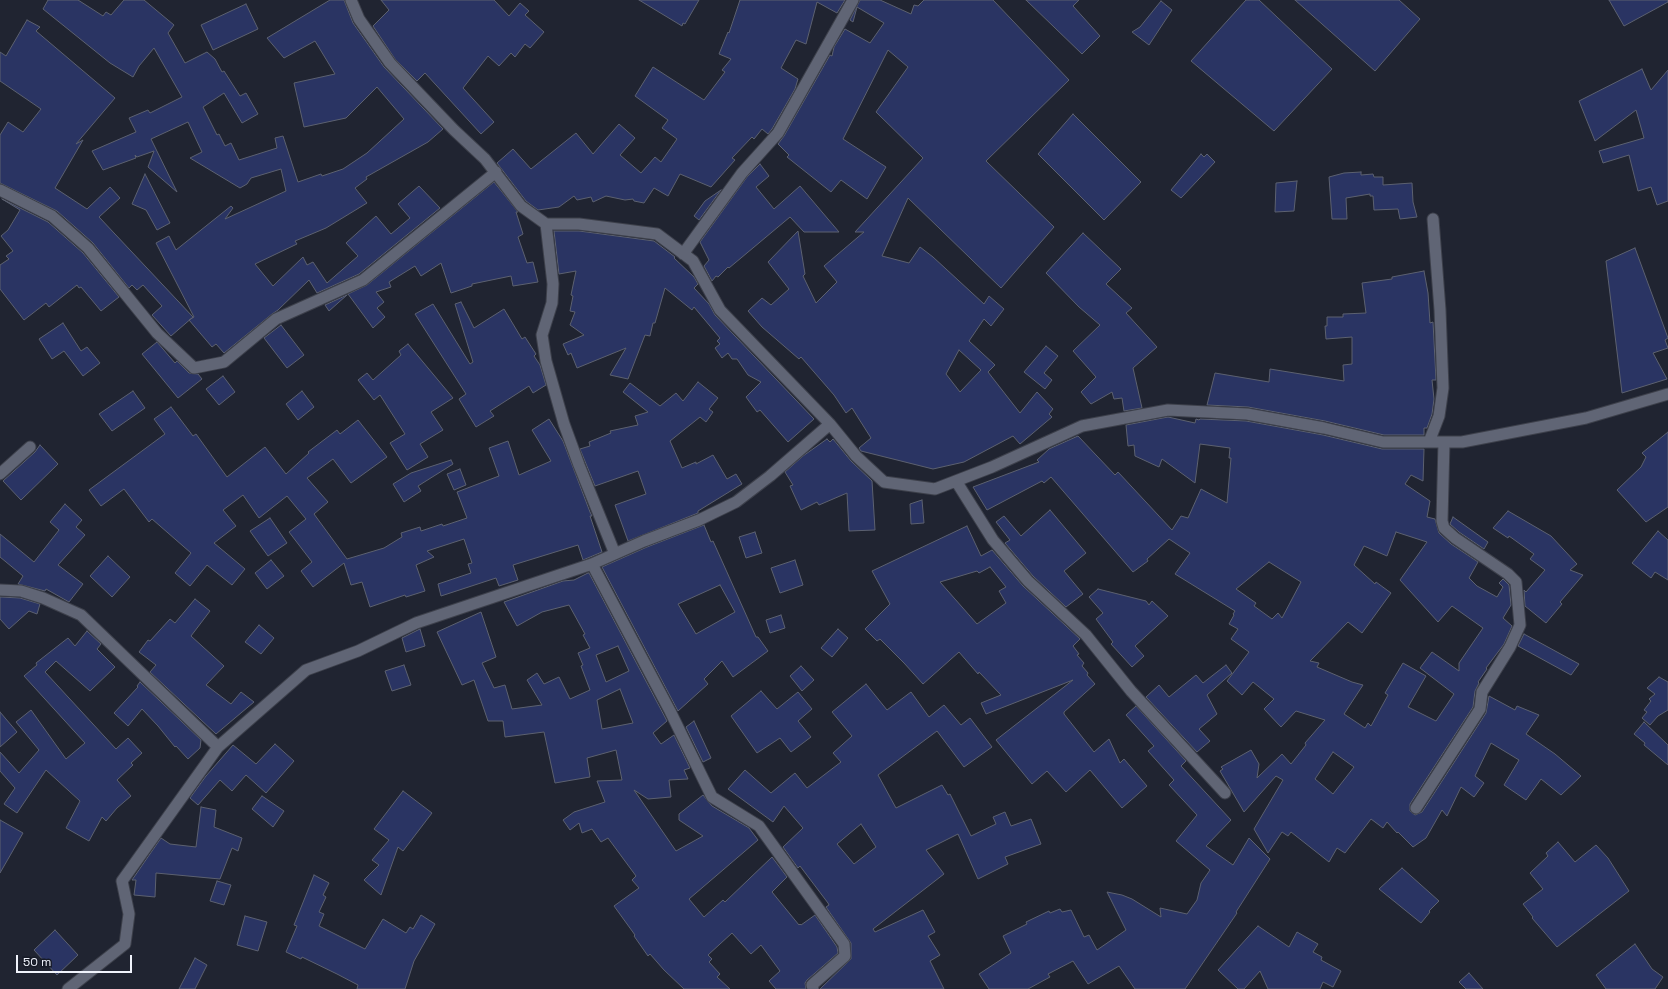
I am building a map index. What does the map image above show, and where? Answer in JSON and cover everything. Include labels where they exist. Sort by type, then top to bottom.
[{"type":"street","points":[[351,0],[359,19],[390,63],[454,130],[485,159],[521,206],[546,224],[579,224],[657,234],[693,261],[720,310],[830,424],[856,456],[884,482],[935,489],[992,467],[1082,426],[1168,410],[1247,414],[1324,428],[1383,442],[1462,442],[1586,418],[1668,394]]},
{"type":"street","points":[[683,254],[742,173],[778,132],[852,0]]},
{"type":"street","points":[[0,190],[52,216],[83,244],[157,333],[194,368],[224,362],[276,319],[363,280],[496,172]]},
{"type":"street","points":[[1429,442],[1438,416],[1443,388],[1440,310],[1433,219]]},
{"type":"street","points":[[546,224],[553,284],[552,303],[542,335],[546,361],[571,445],[615,554]]},
{"type":"street","points":[[68,989],[125,944],[129,914],[122,881],[218,747],[306,670],[358,651],[416,622],[592,564],[699,520],[736,502],[770,476],[830,424]]},
{"type":"street","points":[[1416,808],[1480,709],[1482,692],[1510,647],[1520,625],[1516,582],[1444,528],[1442,521],[1444,442]]},
{"type":"street","points":[[0,474],[30,447]]},
{"type":"street","points":[[956,481],[993,540],[1028,581],[1086,635],[1131,691],[1224,793]]},
{"type":"street","points":[[592,564],[670,711],[712,797],[759,826],[844,944],[845,956],[812,985],[813,989]]},
{"type":"street","points":[[0,590],[22,590],[81,615],[218,747]]},
{"type":"building","points":[[48,0],[78,0],[103,16],[106,12],[111,15],[124,0],[144,0],[174,25],[168,33],[185,63],[207,52],[215,59],[222,72],[224,71],[240,96],[246,93],[258,114],[242,123],[224,93],[203,107],[217,135],[219,134],[225,146],[231,143],[239,160],[277,148],[275,138],[283,136],[298,182],[321,174],[322,176],[343,169],[367,153],[404,119],[377,87],[346,118],[304,127],[294,83],[335,74],[315,41],[284,58],[267,38],[330,0],[344,0],[353,23],[384,67],[443,129],[428,142],[366,177],[367,179],[355,188],[367,203],[326,228],[295,241],[297,244],[255,264],[273,286],[303,257],[307,265],[313,262],[327,283],[358,256],[346,243],[376,216],[391,234],[410,218],[398,204],[419,186],[440,208],[359,274],[317,293],[309,280],[278,310],[224,353],[216,344],[212,347],[189,320],[194,317],[156,243],[169,236],[176,250],[231,206],[233,208],[225,219],[286,191],[281,169],[251,178],[247,184],[240,188],[190,158],[202,152],[188,122],[151,139],[177,192],[148,167],[154,151],[137,157],[135,155],[136,158],[103,170],[92,151],[136,132],[129,118],[148,110],[150,113],[182,97],[154,48],[139,66],[133,77],[110,63],[43,9]]},
{"type":"building","points":[[381,0],[494,0],[509,16],[520,3],[529,11],[525,15],[544,32],[530,48],[525,44],[515,57],[511,53],[499,66],[488,56],[463,88],[494,122],[481,134],[425,73],[417,81],[395,59],[373,26],[389,10]]},
{"type":"building","points":[[639,0],[699,0],[685,24],[683,23],[682,26]]},
{"type":"building","points":[[740,0],[845,0],[837,13],[817,2],[806,44],[796,40],[781,68],[798,79],[795,89],[768,134],[762,129],[754,139],[752,137],[732,158],[735,160],[711,187],[680,174],[668,196],[654,188],[644,203],[634,201],[633,199],[625,200],[606,196],[593,202],[591,197],[577,200],[574,196],[559,207],[538,210],[526,201],[497,163],[513,149],[531,169],[576,133],[593,154],[619,124],[635,138],[620,155],[641,173],[655,157],[661,162],[677,139],[662,128],[668,120],[635,96],[653,67],[704,100],[725,72],[722,70],[731,59],[719,54],[728,32],[729,33]]},
{"type":"building","points":[[860,0],[880,0],[911,14],[914,5],[918,6],[924,0],[993,0],[1069,80],[986,161],[1054,227],[1001,288],[908,198],[882,256],[909,263],[920,247],[984,304],[989,296],[1004,309],[991,326],[984,319],[969,341],[995,365],[988,372],[1020,413],[1037,392],[1053,409],[1049,414],[1052,417],[1020,444],[1013,436],[964,462],[933,469],[861,451],[859,448],[871,438],[852,408],[846,413],[834,395],[801,357],[799,359],[762,327],[748,311],[762,298],[771,305],[789,289],[768,262],[798,231],[805,274],[803,276],[816,303],[837,282],[824,266],[864,232],[855,232],[923,158],[876,112],[908,67],[888,50],[843,139],[886,167],[867,199],[841,180],[831,192],[787,157],[789,155],[778,144],[830,55],[832,56],[834,47],[845,29],[870,43],[884,23],[857,7],[853,22],[850,20]],"holes":[[[959,350],[981,370],[960,392],[946,374]]]},
{"type":"building","points":[[1026,0],[1079,0],[1073,6],[1100,36],[1082,54]]},
{"type":"building","points":[[1246,0],[1259,0],[1332,69],[1274,131],[1191,61]]},
{"type":"building","points":[[1295,0],[1399,0],[1420,19],[1375,71]]},
{"type":"building","points":[[1609,0],[1668,0],[1668,2],[1624,26]]},
{"type":"building","points":[[1161,1],[1172,10],[1149,45],[1132,32],[1140,27]]},
{"type":"building","points":[[246,4],[258,29],[213,50],[201,25]]},
{"type":"building","points":[[27,20],[40,27],[36,31],[115,98],[76,144],[83,140],[55,188],[87,209],[110,187],[120,198],[99,217],[193,317],[171,336],[152,315],[162,306],[143,285],[137,290],[132,285],[129,288],[93,243],[57,211],[0,183],[0,135],[8,122],[23,132],[41,109],[0,81],[0,52],[6,56]]},
{"type":"building","points":[[1642,69],[1651,90],[1668,70],[1668,201],[1657,205],[1651,187],[1638,191],[1629,155],[1603,163],[1599,151],[1644,138],[1636,110],[1595,141],[1579,101]]},
{"type":"building","points":[[1073,114],[1141,182],[1104,220],[1038,154]]},
{"type":"building","points":[[1201,154],[1204,157],[1207,154],[1215,162],[1181,198],[1171,190]]},
{"type":"building","points":[[760,164],[769,176],[756,187],[774,209],[800,186],[839,232],[804,232],[790,217],[729,268],[728,267],[718,277],[716,276],[712,281],[704,266],[709,260],[700,242],[747,177]]},
{"type":"building","points":[[1361,172],[1361,175],[1373,174],[1374,177],[1383,177],[1383,185],[1412,183],[1413,202],[1417,217],[1400,219],[1398,209],[1374,210],[1373,196],[1370,196],[1370,194],[1346,198],[1347,219],[1332,219],[1329,177],[1344,173]]},
{"type":"building","points":[[145,174],[170,223],[157,230],[146,210],[132,204]]},
{"type":"building","points":[[1297,181],[1294,211],[1275,212],[1276,183]]},
{"type":"building","points":[[494,182],[518,212],[516,212],[523,234],[518,237],[527,263],[533,262],[538,282],[513,286],[511,276],[472,284],[472,286],[451,293],[441,263],[421,276],[415,266],[389,282],[391,287],[376,292],[384,302],[377,308],[385,317],[373,328],[348,294],[367,285]]},
{"type":"building","points":[[721,190],[699,220],[694,216],[705,201]]},
{"type":"building","points":[[2,199],[48,222],[83,253],[119,297],[101,311],[81,287],[79,288],[77,285],[49,307],[46,303],[24,320],[0,289],[0,265],[9,259],[6,256],[13,251],[1,236],[8,230],[20,210]]},
{"type":"building","points":[[554,231],[579,231],[654,241],[675,257],[674,258],[694,277],[698,284],[694,288],[709,304],[715,315],[814,419],[788,442],[760,410],[757,412],[746,397],[761,382],[748,375],[737,359],[732,359],[728,353],[722,358],[715,348],[720,344],[717,341],[720,338],[694,307],[692,310],[665,288],[650,336],[645,335],[628,379],[610,375],[626,348],[577,368],[571,353],[568,355],[563,344],[584,335],[570,325],[575,312],[570,311],[573,296],[571,295],[576,271],[559,274]]},
{"type":"building","points":[[1083,233],[1121,269],[1106,284],[1132,308],[1126,313],[1157,347],[1133,368],[1142,408],[1124,411],[1122,398],[1114,399],[1112,392],[1091,404],[1081,392],[1096,377],[1073,351],[1100,325],[1079,307],[1046,273]]},
{"type":"building","points":[[1635,248],[1668,338],[1665,340],[1668,348],[1653,353],[1667,379],[1622,393],[1606,261]]},
{"type":"building","points":[[1424,271],[1428,293],[1430,323],[1433,322],[1436,380],[1432,380],[1434,399],[1432,414],[1427,428],[1424,428],[1424,435],[1384,435],[1325,421],[1248,407],[1207,405],[1215,373],[1269,382],[1270,369],[1344,381],[1343,365],[1352,364],[1352,337],[1326,339],[1325,326],[1327,326],[1327,317],[1343,317],[1343,314],[1366,313],[1362,283],[1392,279],[1392,277]]},
{"type":"building","points":[[347,295],[329,311],[325,305]]},
{"type":"building","points":[[461,302],[474,328],[504,309],[522,339],[525,337],[536,354],[534,356],[540,365],[546,385],[533,393],[529,386],[490,411],[494,416],[476,427],[459,399],[466,394],[415,314],[433,304],[470,364],[473,362],[455,304]]},
{"type":"building","points":[[63,323],[81,351],[87,347],[100,363],[83,376],[64,351],[52,359],[39,339]]},
{"type":"building","points":[[281,325],[304,355],[287,368],[264,338]]},
{"type":"building","points":[[157,342],[175,363],[177,361],[189,373],[198,374],[202,379],[178,398],[142,354]]},
{"type":"building","points":[[408,344],[453,398],[431,412],[443,430],[420,444],[428,457],[407,470],[390,443],[405,434],[380,395],[374,400],[358,380],[367,373],[373,380],[401,355],[399,351]]},
{"type":"building","points":[[1046,346],[1058,356],[1044,373],[1052,380],[1045,389],[1024,372]]},
{"type":"building","points":[[223,376],[235,392],[219,405],[206,389]]},
{"type":"building","points":[[698,382],[718,398],[709,409],[713,412],[706,422],[700,417],[670,441],[682,468],[696,462],[696,464],[713,455],[727,479],[736,474],[742,484],[698,511],[698,513],[628,541],[615,505],[646,494],[638,471],[595,486],[580,449],[590,446],[589,442],[611,433],[610,431],[638,425],[635,416],[648,412],[623,392],[630,383],[660,406],[676,393],[683,401]]},
{"type":"building","points":[[133,391],[145,408],[112,431],[99,414]]},
{"type":"building","points":[[302,391],[314,407],[298,420],[286,404]]},
{"type":"building","points":[[171,407],[193,436],[196,434],[227,477],[265,447],[286,474],[309,453],[308,452],[337,430],[340,434],[358,420],[387,457],[351,483],[333,459],[307,478],[328,502],[314,514],[347,559],[384,548],[402,537],[401,533],[420,527],[421,531],[442,524],[443,526],[467,518],[457,492],[499,476],[489,448],[508,441],[519,475],[551,461],[532,430],[549,419],[563,441],[592,516],[590,516],[602,552],[583,560],[578,545],[513,565],[518,580],[499,586],[496,578],[441,596],[438,584],[471,573],[468,564],[472,563],[464,539],[427,551],[434,557],[416,565],[425,591],[406,597],[405,595],[370,607],[362,582],[351,585],[344,563],[313,587],[301,571],[312,562],[289,532],[306,519],[287,496],[259,518],[243,495],[223,510],[236,526],[214,543],[245,569],[232,585],[207,565],[190,586],[175,573],[191,553],[152,519],[149,522],[124,489],[101,506],[89,490],[165,434],[154,419]]},
{"type":"building","points":[[1168,417],[1195,423],[1196,419],[1246,421],[1323,435],[1382,449],[1424,449],[1423,481],[1411,475],[1405,484],[1430,501],[1427,517],[1435,519],[1439,533],[1451,544],[1478,562],[1469,578],[1477,586],[1497,597],[1503,587],[1499,583],[1503,579],[1509,585],[1511,605],[1503,618],[1512,626],[1504,644],[1486,668],[1487,669],[1478,682],[1473,707],[1410,804],[1410,811],[1415,815],[1422,812],[1486,713],[1489,696],[1515,710],[1517,706],[1539,715],[1526,734],[1555,754],[1581,776],[1561,795],[1541,779],[1526,800],[1504,785],[1519,760],[1491,743],[1475,776],[1484,783],[1474,797],[1461,787],[1447,816],[1442,810],[1426,838],[1413,847],[1387,822],[1383,828],[1371,819],[1345,853],[1337,848],[1329,862],[1291,832],[1288,836],[1282,832],[1268,853],[1254,829],[1283,780],[1276,776],[1244,812],[1220,771],[1223,769],[1221,767],[1251,750],[1259,764],[1257,778],[1282,754],[1291,764],[1306,745],[1305,743],[1325,720],[1296,711],[1281,727],[1264,709],[1274,699],[1253,682],[1242,695],[1227,681],[1249,652],[1231,639],[1238,629],[1229,624],[1235,611],[1175,574],[1190,553],[1169,539],[1147,559],[1148,561],[1133,572],[1051,477],[1044,483],[1042,481],[987,510],[973,487],[1039,462],[1037,460],[1049,449],[1078,436],[1115,475],[1118,472],[1172,530],[1181,516],[1188,518],[1201,489],[1227,503],[1231,458],[1229,458],[1230,448],[1200,444],[1195,483],[1162,459],[1159,467],[1135,456],[1134,445],[1128,446],[1126,425]],"holes":[[[1396,532],[1427,542],[1400,580],[1438,622],[1452,606],[1483,628],[1459,663],[1459,671],[1432,652],[1420,668],[1454,694],[1436,721],[1408,707],[1426,676],[1403,663],[1385,693],[1388,695],[1371,726],[1368,723],[1365,728],[1344,714],[1363,685],[1352,682],[1317,667],[1319,663],[1310,661],[1348,622],[1362,633],[1391,593],[1376,582],[1375,584],[1354,565],[1364,546],[1387,556]],[[1269,562],[1301,582],[1282,618],[1278,613],[1272,619],[1254,606],[1256,603],[1236,589]],[[1333,752],[1354,767],[1333,794],[1315,779]]]},
{"type":"building","points":[[1668,432],[1668,507],[1646,522],[1617,490],[1641,467],[1646,457],[1642,453]]},
{"type":"building","points":[[827,439],[830,442],[833,439],[851,461],[872,481],[875,530],[849,531],[847,493],[819,505],[817,502],[801,510],[790,486],[793,485],[785,472],[803,456]]},
{"type":"building","points":[[40,445],[58,464],[21,500],[3,481],[35,452]]},
{"type":"building","points":[[451,460],[453,464],[418,486],[421,491],[404,502],[393,484],[411,473]]},
{"type":"building","points":[[460,469],[466,485],[454,490],[447,474]]},
{"type":"building","points":[[922,500],[924,523],[911,524],[910,504]]},
{"type":"building","points":[[65,504],[82,520],[76,527],[85,535],[58,565],[83,584],[69,602],[46,589],[45,591],[18,584],[23,576],[0,557],[0,534],[34,562],[59,530],[50,522]]},
{"type":"building","points":[[1050,510],[1086,553],[1064,571],[1083,594],[1066,607],[1033,576],[1005,543],[1010,540],[996,522],[1004,516],[1021,536]]},
{"type":"building","points":[[1508,511],[1551,536],[1577,564],[1570,570],[1583,575],[1560,602],[1562,604],[1546,623],[1525,606],[1524,590],[1526,592],[1545,570],[1530,559],[1534,554],[1509,536],[1508,538],[1493,528]]},
{"type":"building","points":[[1453,517],[1488,542],[1484,549],[1450,524]]},
{"type":"building","points":[[270,518],[287,543],[268,556],[250,531]]},
{"type":"building","points":[[704,525],[711,542],[713,541],[756,637],[758,637],[768,651],[733,677],[722,661],[704,679],[708,684],[678,711],[602,567],[647,547]],"holes":[[[720,585],[735,612],[696,634],[678,604]]]},
{"type":"building","points":[[967,526],[981,556],[992,550],[1023,586],[1080,639],[1073,646],[1079,654],[1077,655],[1084,663],[1082,666],[1088,673],[1087,675],[1095,684],[1064,712],[1064,714],[1094,752],[1109,739],[1120,763],[1124,759],[1147,786],[1122,808],[1090,770],[1066,792],[1047,771],[1032,784],[996,740],[1073,680],[986,714],[981,703],[1001,695],[979,672],[978,674],[959,652],[923,684],[880,639],[877,641],[865,629],[890,604],[872,571]],"holes":[[[990,567],[1006,587],[999,591],[1006,603],[977,624],[940,582],[977,571],[979,573]]]},
{"type":"building","points":[[1658,531],[1668,540],[1668,580],[1655,572],[1651,578],[1632,563]]},
{"type":"building","points":[[755,532],[762,553],[746,558],[739,537]]},
{"type":"building","points":[[108,556],[130,577],[112,597],[90,576]]},
{"type":"building","points":[[271,560],[284,576],[267,589],[255,573]]},
{"type":"building","points":[[795,560],[803,585],[780,593],[771,568]]},
{"type":"building","points":[[589,573],[667,721],[653,733],[661,744],[674,735],[690,768],[684,770],[688,779],[669,780],[671,797],[648,799],[634,790],[676,851],[703,836],[679,820],[679,814],[703,795],[712,806],[749,828],[758,840],[689,899],[704,917],[723,900],[725,902],[772,857],[787,877],[772,892],[799,925],[815,915],[837,947],[838,953],[807,980],[805,983],[806,989],[776,989],[769,981],[780,971],[761,945],[751,954],[732,933],[708,955],[712,959],[709,962],[720,974],[717,977],[730,989],[684,989],[650,954],[648,956],[614,906],[639,888],[632,880],[636,876],[608,838],[601,842],[592,829],[582,833],[579,823],[570,830],[563,820],[574,812],[605,802],[597,781],[622,780],[616,750],[587,758],[590,777],[555,783],[544,732],[505,737],[503,721],[488,721],[474,680],[462,685],[437,632],[481,612],[496,657],[482,663],[494,688],[505,685],[512,709],[542,705],[527,680],[537,673],[544,684],[559,677],[570,699],[590,690],[578,653],[590,648],[583,635],[585,634],[569,605],[542,612],[517,626],[504,602],[563,581],[574,580]],"holes":[[[618,646],[629,671],[606,682],[596,655]],[[620,689],[633,723],[602,729],[597,700]]]},
{"type":"building","points":[[1098,589],[1146,601],[1149,605],[1152,601],[1168,616],[1135,646],[1144,656],[1132,667],[1111,644],[1113,642],[1096,619],[1103,613],[1089,597]]},
{"type":"building","points":[[0,597],[20,598],[40,604],[37,614],[29,611],[9,629],[0,619]]},
{"type":"building","points":[[195,599],[210,611],[191,636],[224,666],[206,685],[231,704],[241,692],[254,702],[216,734],[150,672],[156,665],[139,652],[148,640],[150,641],[170,619],[175,623]]},
{"type":"building","points":[[781,615],[785,628],[770,633],[766,620]]},
{"type":"building","points":[[259,625],[274,638],[261,654],[245,642]]},
{"type":"building","points":[[420,629],[425,646],[406,652],[402,638]]},
{"type":"building","points":[[838,629],[848,638],[832,657],[821,648]]},
{"type":"building","points":[[87,631],[101,644],[97,649],[115,667],[90,691],[56,661],[45,672],[116,749],[128,738],[142,753],[131,763],[133,765],[117,780],[131,796],[117,808],[106,821],[102,817],[89,841],[66,828],[80,801],[46,770],[17,813],[4,804],[15,788],[0,771],[0,752],[19,773],[39,750],[16,722],[31,710],[66,759],[85,743],[24,676],[37,665],[36,663],[68,638],[75,646]]},
{"type":"building","points":[[1524,634],[1579,664],[1571,675],[1518,646]]},
{"type":"building","points":[[404,665],[411,685],[392,691],[385,671]]},
{"type":"building","points":[[1226,665],[1232,673],[1207,695],[1217,714],[1199,729],[1210,741],[1197,752],[1146,697],[1159,685],[1169,697],[1196,675],[1203,683]]},
{"type":"building","points":[[801,666],[814,680],[802,691],[790,676]]},
{"type":"building","points":[[1659,677],[1668,682],[1668,710],[1658,716],[1650,725],[1642,718],[1647,712],[1644,710],[1651,701],[1649,699],[1655,694],[1647,688]]},
{"type":"building","points":[[140,682],[201,740],[200,748],[188,759],[176,746],[175,747],[142,709],[128,726],[114,713],[138,687],[137,686]]},
{"type":"building","points":[[866,684],[887,710],[911,692],[929,717],[944,705],[961,725],[970,718],[992,747],[964,767],[937,731],[878,775],[896,808],[942,785],[948,795],[950,794],[971,836],[996,824],[993,817],[1005,812],[1011,826],[1031,819],[1041,844],[1005,857],[1008,864],[978,879],[958,834],[926,850],[944,874],[873,929],[875,932],[923,910],[935,932],[928,936],[940,955],[930,961],[944,989],[820,989],[851,959],[851,943],[826,907],[829,905],[828,903],[800,866],[798,868],[783,847],[803,828],[784,806],[773,822],[728,789],[745,770],[771,793],[795,773],[807,788],[841,762],[833,753],[852,736],[832,712]],"holes":[[[861,824],[876,847],[854,864],[837,844]]]},
{"type":"building","points":[[761,691],[777,709],[798,692],[812,709],[798,721],[811,737],[791,752],[780,738],[757,753],[731,716]]},
{"type":"building","points":[[1136,706],[1186,761],[1181,766],[1231,820],[1206,846],[1233,865],[1249,838],[1270,859],[1236,912],[1237,913],[1185,989],[1135,989],[1119,966],[1088,984],[1073,961],[1048,974],[1050,977],[1028,989],[989,989],[979,974],[1011,953],[1003,936],[1027,924],[1026,922],[1049,911],[1050,913],[1060,909],[1062,912],[1071,910],[1084,937],[1089,935],[1097,950],[1126,930],[1107,892],[1132,899],[1161,917],[1160,908],[1187,914],[1197,900],[1201,883],[1210,870],[1176,841],[1197,815],[1169,785],[1174,780],[1148,751],[1154,746],[1126,715]]},
{"type":"building","points":[[0,712],[17,732],[0,747]]},
{"type":"building","points":[[694,721],[711,758],[703,762],[686,727]]},
{"type":"building","points":[[1644,722],[1668,745],[1668,765],[1644,745],[1645,743],[1634,734]]},
{"type":"building","points":[[275,744],[294,761],[266,793],[246,775],[232,791],[220,780],[198,805],[190,798],[206,776],[233,745],[256,764]]},
{"type":"building","points":[[403,791],[432,813],[403,851],[398,847],[381,895],[364,880],[379,865],[372,860],[389,840],[374,829]]},
{"type":"building","points":[[262,796],[284,811],[273,827],[252,809]]},
{"type":"building","points":[[201,807],[216,810],[214,827],[242,838],[238,851],[232,848],[220,879],[156,873],[155,897],[134,895],[136,880],[132,880],[161,838],[170,844],[196,847]]},
{"type":"building","points":[[0,820],[23,833],[0,873]]},
{"type":"building","points":[[1558,842],[1575,862],[1596,845],[1608,858],[1629,891],[1557,947],[1532,918],[1533,917],[1523,904],[1543,889],[1530,873],[1548,856],[1546,853]]},
{"type":"building","points":[[1402,868],[1439,901],[1429,911],[1430,912],[1421,923],[1379,889]]},
{"type":"building","points":[[314,875],[329,883],[323,895],[326,897],[319,912],[324,914],[319,926],[365,949],[383,919],[406,933],[410,927],[413,929],[421,915],[435,924],[414,961],[405,989],[357,989],[358,985],[337,974],[302,957],[301,959],[286,952],[297,926],[294,925]]},
{"type":"building","points":[[217,881],[231,885],[224,905],[210,901]]},
{"type":"building","points":[[245,916],[267,922],[258,951],[237,945]]},
{"type":"building","points":[[1258,926],[1289,947],[1297,932],[1318,944],[1313,952],[1322,957],[1321,960],[1341,971],[1333,987],[1323,982],[1320,989],[1268,989],[1260,971],[1244,989],[1238,989],[1218,970]]},
{"type":"building","points":[[55,930],[78,955],[57,975],[34,950]]},
{"type":"building","points":[[1635,944],[1652,969],[1663,977],[1655,989],[1606,989],[1596,975]]},
{"type":"building","points":[[195,958],[207,965],[195,989],[179,989]]},
{"type":"building","points":[[1469,973],[1483,989],[1466,989],[1459,982]]}]
